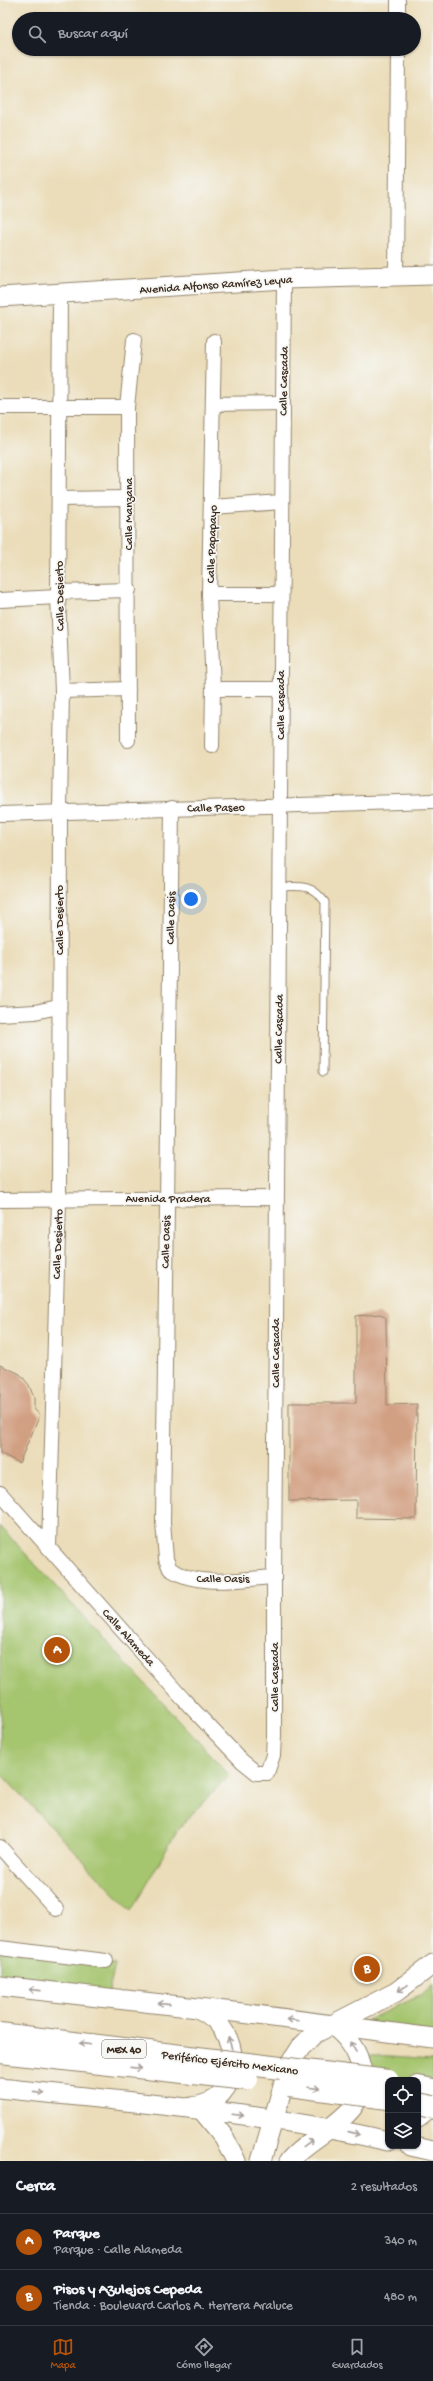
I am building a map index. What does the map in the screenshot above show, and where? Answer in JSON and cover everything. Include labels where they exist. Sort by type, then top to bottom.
[{"type":"highway","name":"Periférico Ejército Mexicano","points":[[0,2034],[385,2081]]},
{"type":"highway","name":"Periférico Ejército Mexicano","points":[[0,2052],[248,2079],[385,2098]]},
{"type":"highway","points":[[421,2088],[433,2090]]},
{"type":"highway","points":[[421,2105],[433,2107]]},
{"type":"street","points":[[398,0],[398,12]]},
{"type":"street","points":[[396,276],[398,56]]},
{"type":"street","name":"Avenida Alfonso Ramírez Leyva","points":[[0,297],[284,279],[433,275]]},
{"type":"street","name":"Calle Cascada","points":[[263,1774],[269,1770],[274,1735],[276,1198],[280,886],[284,279]]},
{"type":"street","name":"Calle Desierto","points":[[49,1547],[59,1199],[58,1007],[62,691],[58,594],[58,407],[60,294]]},
{"type":"street","name":"Calle Manzana","points":[[128,740],[129,590],[127,407],[134,340]]},
{"type":"street","name":"Calle Papapayo","points":[[212,746],[213,690],[209,594],[212,507],[214,341]]},
{"type":"street","points":[[213,404],[283,403]]},
{"type":"street","points":[[0,407],[127,407]]},
{"type":"street","points":[[59,499],[128,498]]},
{"type":"street","points":[[212,507],[282,502]]},
{"type":"street","points":[[0,600],[58,594],[129,590]]},
{"type":"street","points":[[209,594],[281,594]]},
{"type":"street","points":[[62,691],[128,689]]},
{"type":"street","points":[[213,690],[281,689]]},
{"type":"street","name":"Calle Paseo","points":[[0,814],[433,801]]},
{"type":"street","name":"Calle Oasis","points":[[172,808],[163,1522],[166,1559],[170,1569],[190,1578],[210,1580],[274,1577]]},
{"type":"street","points":[[0,1014],[35,1012],[58,1007]]},
{"type":"street","name":"Avenida Pradera","points":[[0,1200],[276,1198]]},
{"type":"street","name":"Calle Alameda","points":[[0,1493],[250,1770],[263,1774]]},
{"type":"street","points":[[3,1853],[56,1909]]},
{"type":"street","points":[[0,1948],[106,1961]]},
{"type":"street","points":[[261,2161],[286,2077],[294,2056],[311,2037],[396,1992],[433,1964]]},
{"type":"street","points":[[0,1986],[197,2008],[433,2038]]},
{"type":"street","points":[[184,2107],[202,2106],[218,2096],[229,2081],[232,2072],[233,2052],[226,2033],[214,2017],[197,2008]]},
{"type":"street","points":[[289,2161],[305,2145],[339,2122],[353,2108],[363,2085],[362,2071],[354,2048],[340,2031],[332,2025]]},
{"type":"street","points":[[0,2088],[184,2107],[274,2119],[384,2137]]},
{"type":"street","points":[[421,2116],[433,2107]]},
{"type":"street","points":[[202,2110],[224,2137],[236,2161]]},
{"type":"street","points":[[421,2148],[433,2151]]},
{"type":"lane","points":[[280,886],[304,886],[317,891],[325,902],[323,1072]]},
{"type":"green space","points":[[0,1526],[229,1775],[179,1828],[131,1911],[0,1773]]},
{"type":"green space","points":[[0,1949],[115,1965],[108,1996],[0,1983]]},
{"type":"green space","points":[[433,1984],[433,2033],[363,2022],[421,1995]]},
{"type":"green space","points":[[361,2055],[433,2060],[433,2085],[421,2082],[421,2077],[385,2078],[368,2076]]},
{"type":"building","points":[[380,1314],[386,1318],[387,1405],[417,1404],[416,1519],[356,1518],[356,1500],[289,1501],[289,1403],[356,1403],[356,1316]]},
{"type":"building","points":[[0,1365],[20,1374],[29,1385],[34,1398],[34,1409],[40,1415],[19,1463],[0,1453]]},
{"type":"place","name":"Parque","points":[[57,1650]]},
{"type":"place","name":"Pisos y Azulejos Cepeda","points":[[367,1969]]}]
